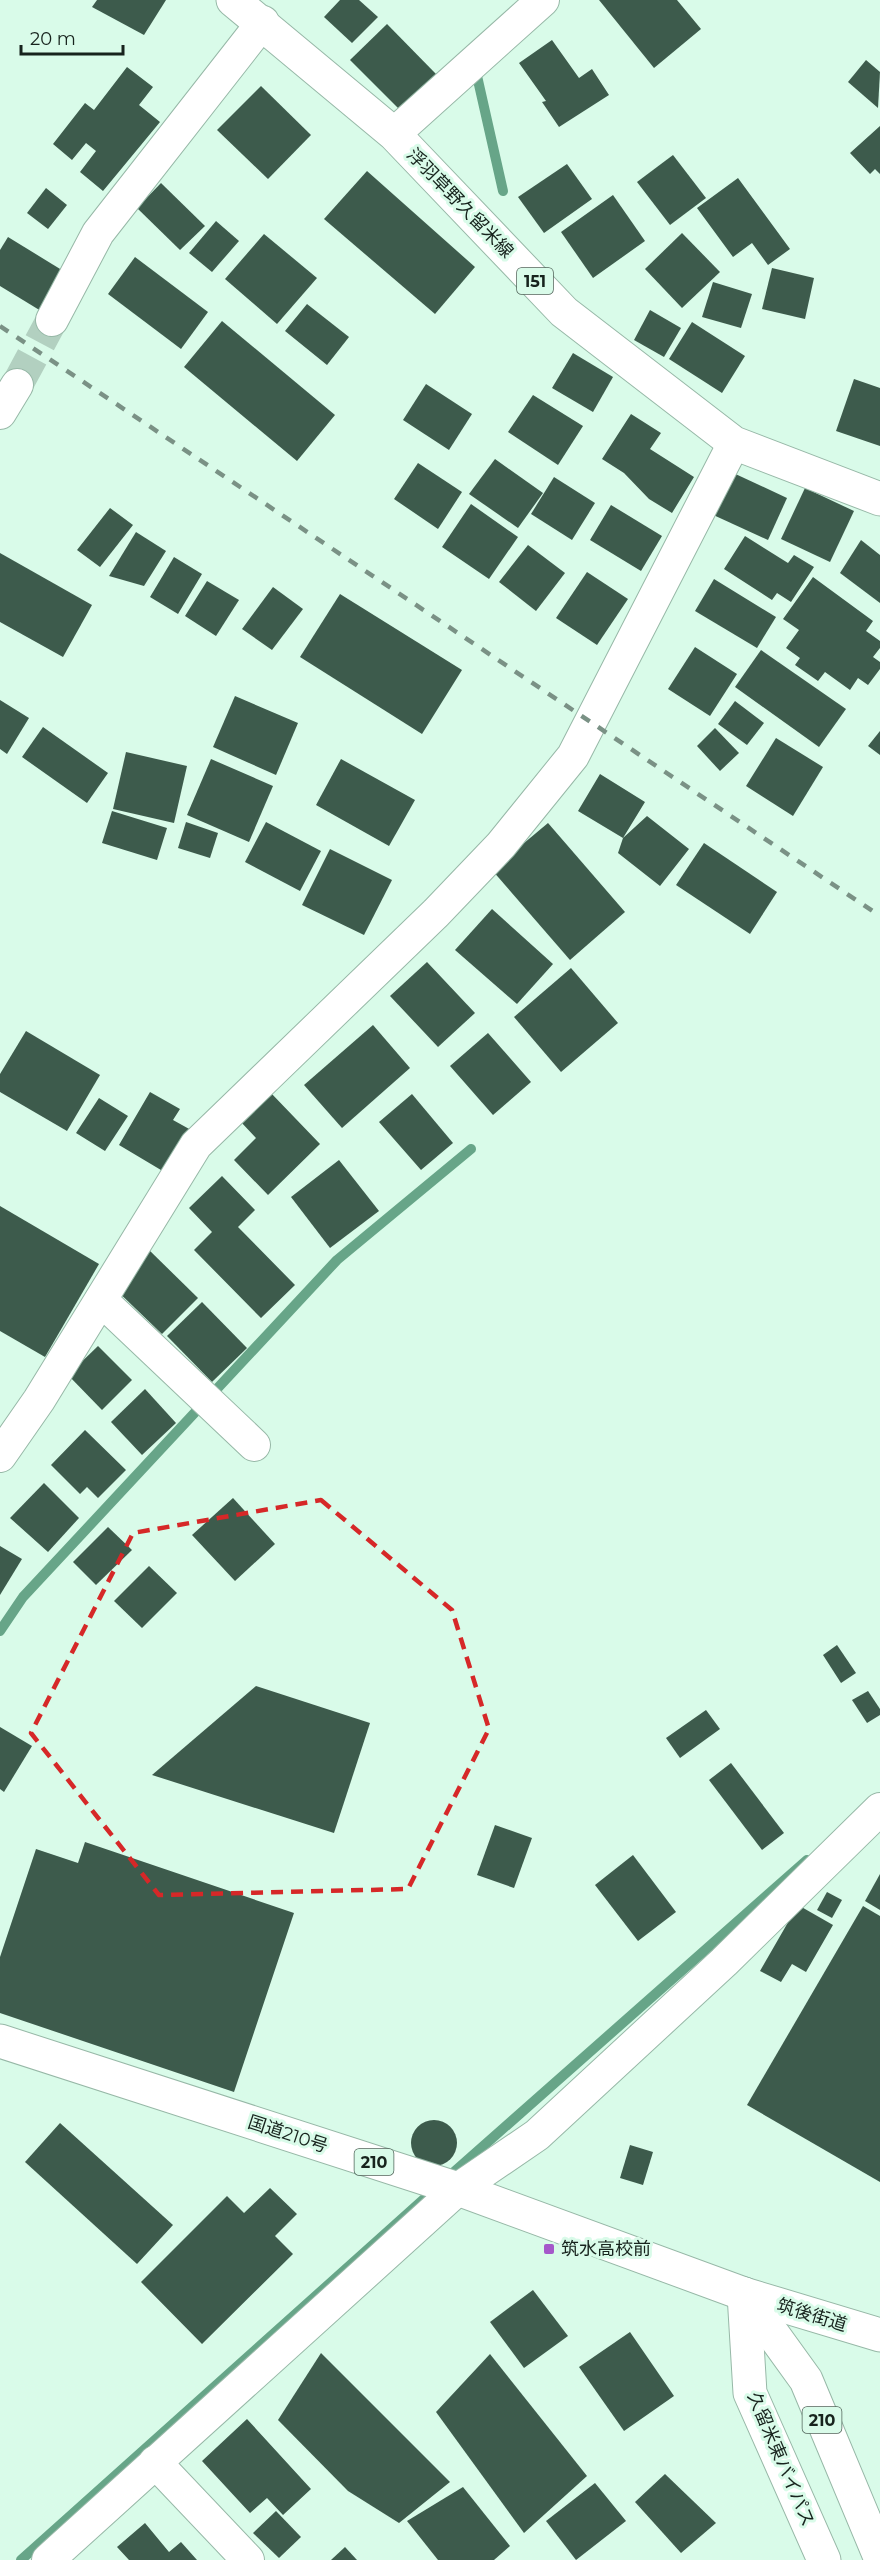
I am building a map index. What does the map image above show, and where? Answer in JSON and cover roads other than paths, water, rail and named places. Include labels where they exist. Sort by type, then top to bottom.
[{"type":"main road","name":"浮羽草野久留米線","points":[[233,0],[263,22],[394,134],[564,312],[734,443],[880,499]]},
{"type":"main road","name":"国道210号","points":[[0,2042],[458,2189],[744,2294]]},
{"type":"main road","name":"筑後街道","points":[[744,2294],[880,2335]]},
{"type":"main road","name":"210","points":[[744,2294],[806,2380],[880,2557]]},
{"type":"main road","name":"久留米東バイパス","points":[[744,2294],[750,2393],[824,2560]]},
{"type":"street","points":[[394,134],[543,0]]},
{"type":"street","points":[[52,320],[98,233],[263,22]]},
{"type":"street","points":[[0,413],[17,385]]},
{"type":"street","points":[[0,1456],[101,1300],[196,1145],[436,913],[501,845],[573,756],[734,443]]},
{"type":"street","points":[[101,1300],[254,1445]]},
{"type":"street","points":[[48,2560],[458,2189],[537,2135],[724,1962],[880,1809]]},
{"type":"street","points":[[155,2462],[248,2560]]},
{"type":"waterway","points":[[475,67],[503,191]]},
{"type":"waterway","points":[[0,1631],[23,1597],[337,1260],[471,1149]]},
{"type":"waterway","points":[[446,2179],[807,1860]]},
{"type":"waterway","points":[[21,2560],[434,2190]]},
{"type":"tunnel","points":[[17,385],[52,320]]},
{"type":"railway","points":[[0,326],[880,916]]},
{"type":"place","name":"筑水高校前","points":[[549,2249]]}]
